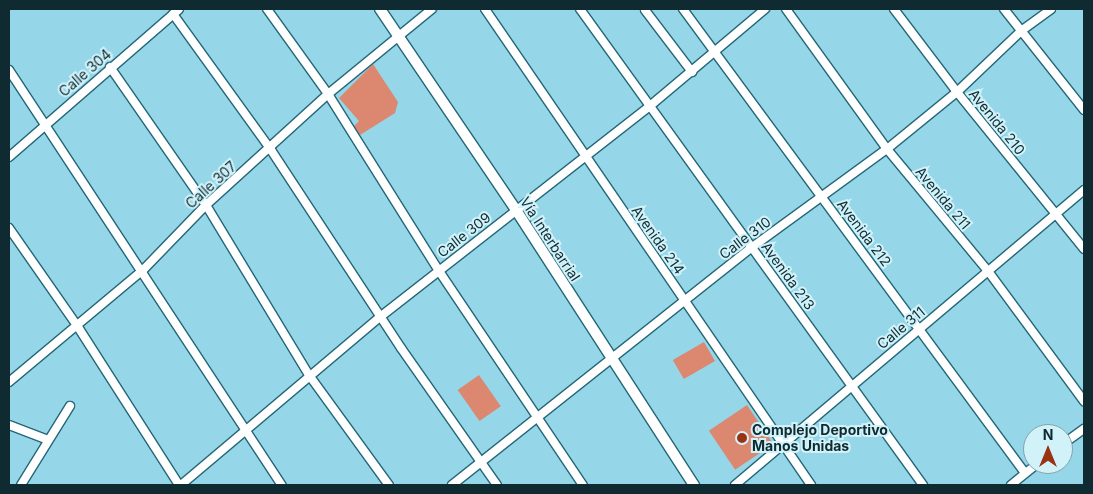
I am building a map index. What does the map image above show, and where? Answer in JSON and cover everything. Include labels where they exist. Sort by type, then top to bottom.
[{"type":"main road","name":"Vía Interbarrial","points":[[380,9],[516,210],[610,358],[694,485]]},
{"type":"street","points":[[267,9],[328,94],[439,271],[583,485]]},
{"type":"street","name":"Calle 307","points":[[9,382],[78,327],[143,270],[206,205],[271,150],[328,94],[432,9]]},
{"type":"street","name":"Avenida 214","points":[[485,9],[811,485]]},
{"type":"street","name":"Avenida 213","points":[[580,9],[923,485]]},
{"type":"street","name":"Avenida 212","points":[[683,9],[717,51],[822,198],[1023,470]]},
{"type":"street","name":"Calle 309","points":[[180,485],[380,317],[651,105],[765,9]]},
{"type":"street","name":"Avenida 211","points":[[786,9],[887,149],[988,271],[1084,401]]},
{"type":"street","name":"Avenida 210","points":[[894,9],[957,92],[1084,249]]},
{"type":"street","points":[[1004,9],[1084,110]]},
{"type":"street","name":"Calle 310","points":[[452,485],[751,248],[887,149],[957,92],[1021,31],[1051,9]]},
{"type":"street","points":[[645,10],[692,72]]},
{"type":"street","points":[[176,11],[271,150],[380,317],[497,485]]},
{"type":"street","name":"Calle 304","points":[[9,157],[176,11]]},
{"type":"street","points":[[110,67],[206,205],[309,375],[389,485]]},
{"type":"street","points":[[10,73],[143,270],[282,485]]},
{"type":"street","name":"Calle 311","points":[[735,485],[1084,190]]},
{"type":"street","points":[[9,228],[78,327],[180,485]]},
{"type":"street","points":[[21,485],[70,406]]},
{"type":"street","points":[[9,425],[48,440]]},
{"type":"street","points":[[1073,437],[1084,429]]},
{"type":"street","points":[[1011,485],[1024,474]]},
{"type":"shaded area","points":[[373,64],[398,102],[395,113],[360,135],[354,126],[359,121],[339,98]]},
{"type":"shaded area","points":[[704,342],[715,361],[684,379],[673,360]]},
{"type":"shaded area","points":[[479,375],[501,406],[479,421],[458,390]]},
{"type":"shaded area","name":"Complejo Deportivo Manos Unidas","points":[[747,405],[773,444],[735,470],[709,431]]},
{"type":"place","name":"Complejo Deportivo Manos Unidas","points":[[742,438]]}]
